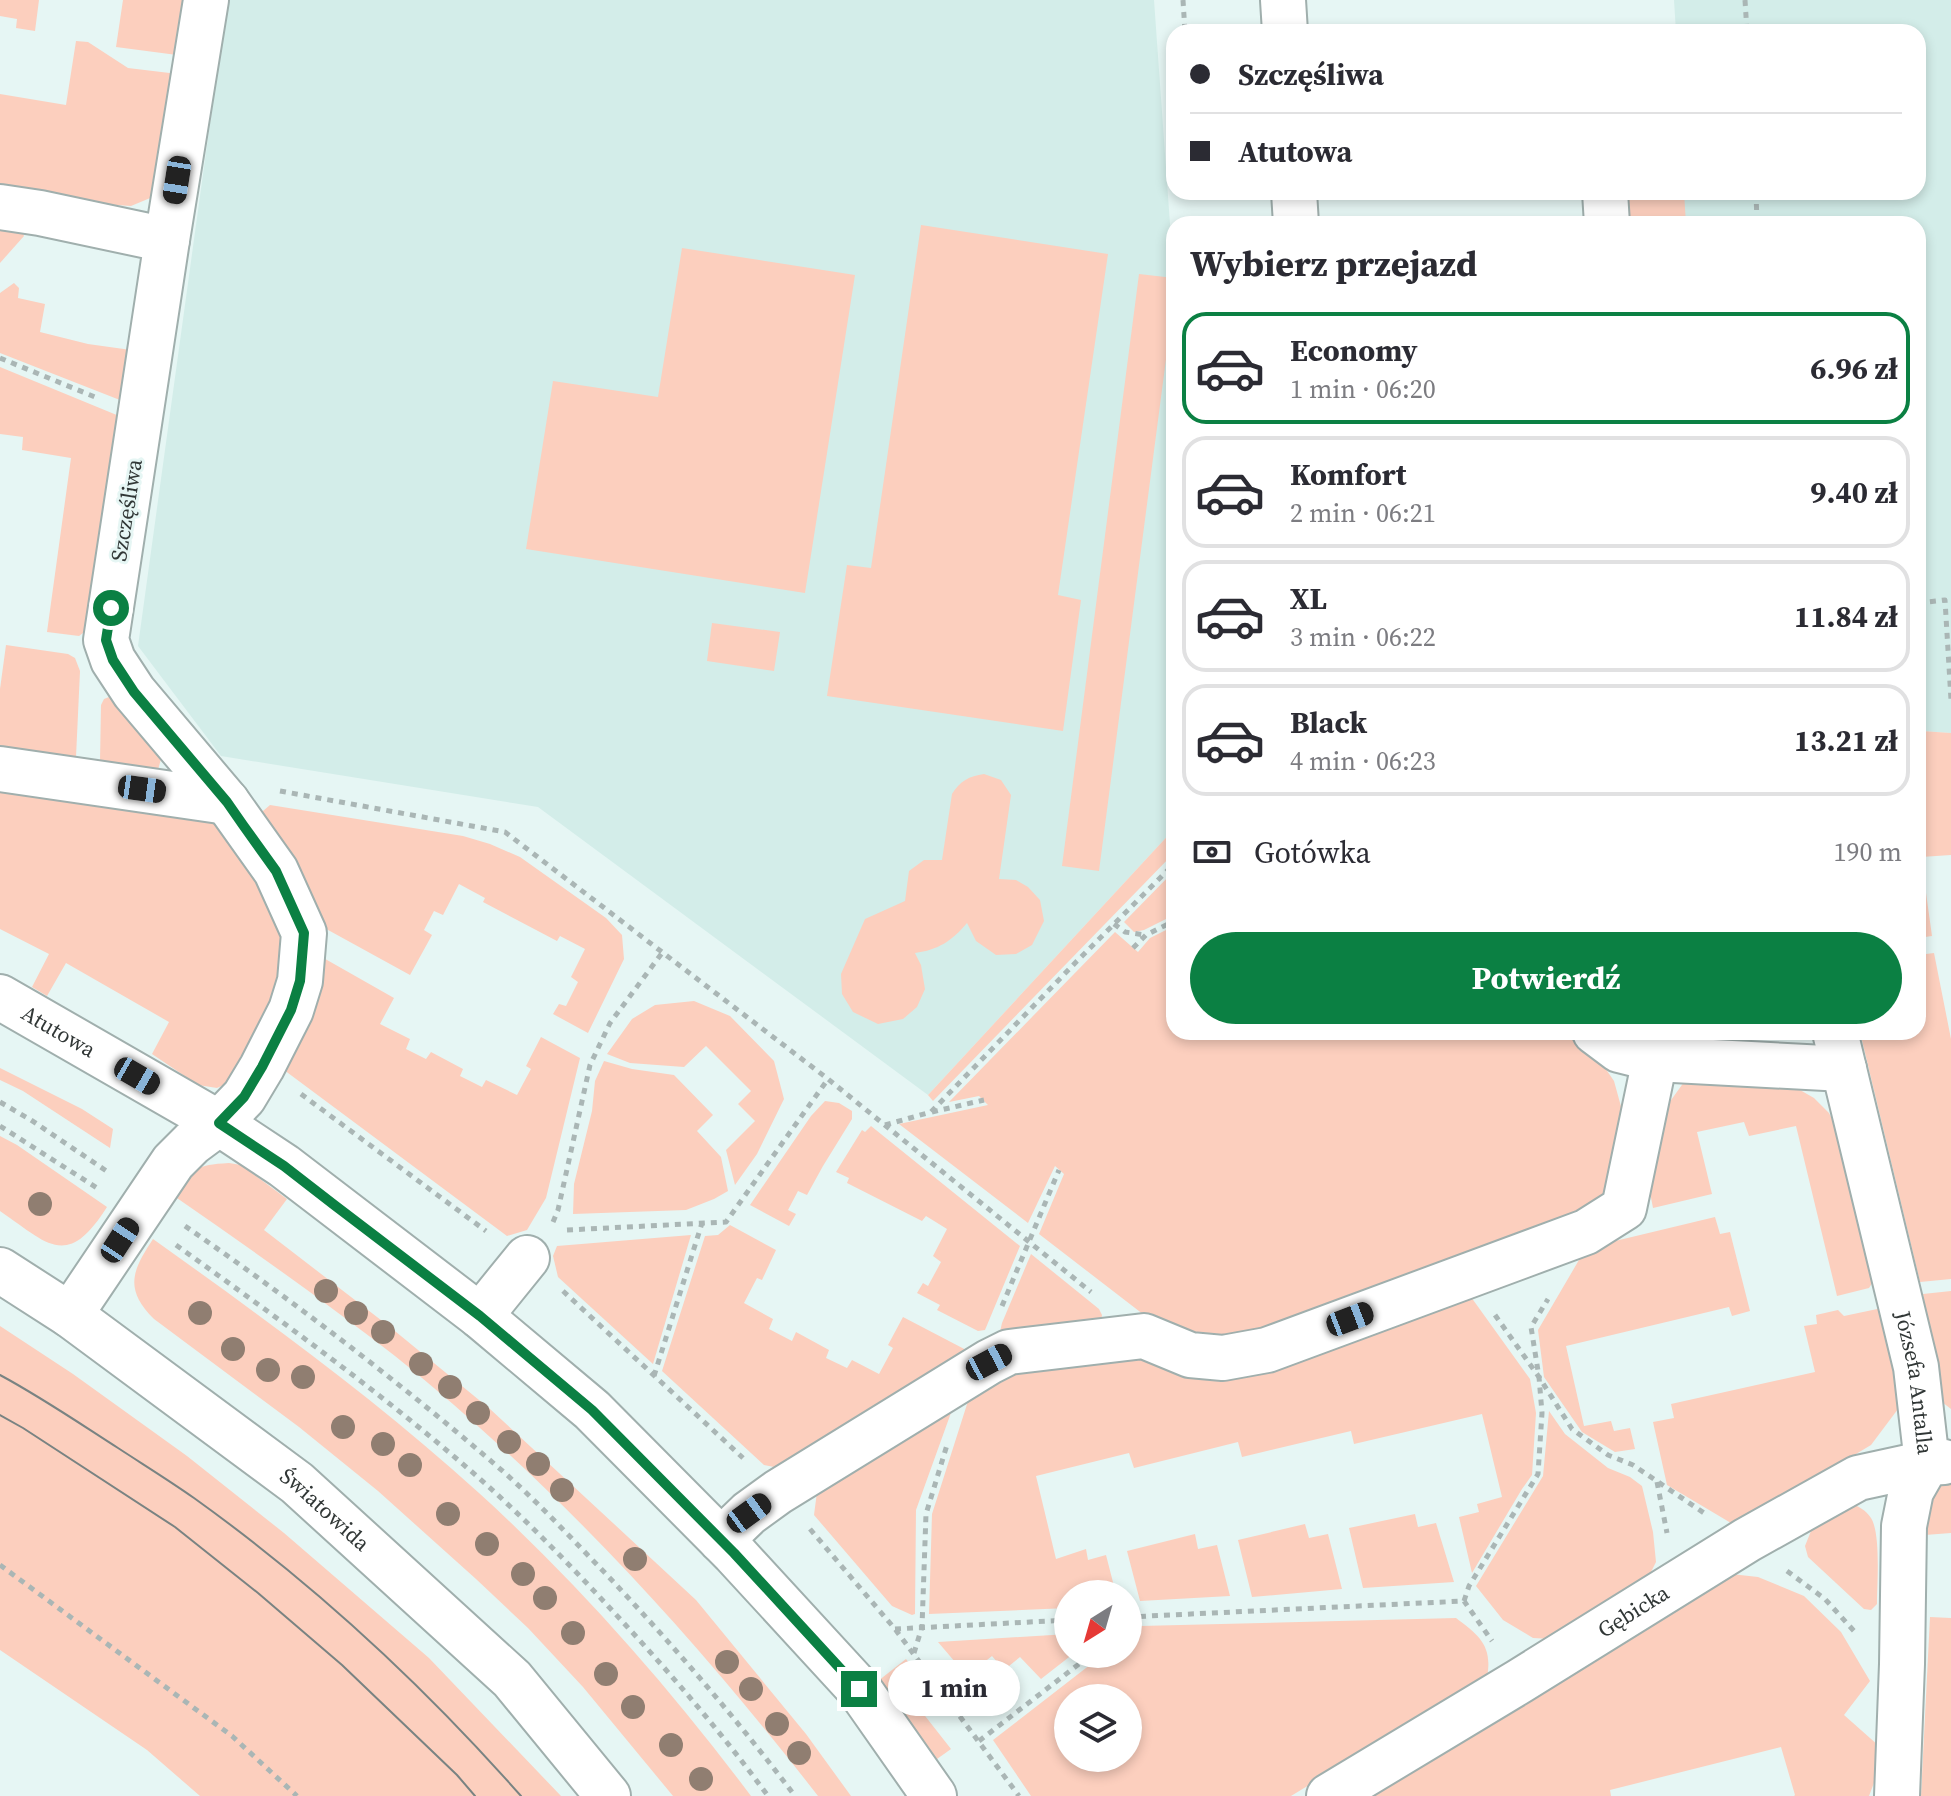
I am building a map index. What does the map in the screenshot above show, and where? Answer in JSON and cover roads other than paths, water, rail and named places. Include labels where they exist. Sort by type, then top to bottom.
[{"type":"street","name":"Szczęśliwa","points":[[70,1315],[154,1212],[173,1162],[244,1097],[291,1010],[300,981],[304,933],[276,871],[217,790],[134,692],[113,660],[106,640],[206,0]]},
{"type":"street","points":[[1283,0],[1284,24]]},
{"type":"street","points":[[0,207],[167,240]]},
{"type":"street","points":[[0,769],[217,790]]},
{"type":"street","name":"Atutowa","points":[[0,997],[219,1123],[284,1166],[480,1316],[592,1410],[721,1540],[859,1689],[934,1796]]},
{"type":"street","name":"Józsefa Antalla","points":[[1606,1040],[1619,1050],[1655,1059],[1840,1050],[1939,1462],[1911,1491],[1904,1526],[1897,1796]]},
{"type":"street","points":[[721,1540],[749,1513],[778,1492],[1009,1352],[1144,1336],[1190,1355],[1223,1358],[1267,1350],[1586,1232],[1624,1208],[1655,1059]]},
{"type":"street","points":[[480,1316],[538,1244]]},
{"type":"street","name":"Światowida","points":[[0,1270],[70,1315],[297,1483],[512,1679],[608,1796]]},
{"type":"street","name":"Gębicka","points":[[1329,1796],[1747,1540],[1858,1478],[1939,1462]]},
{"type":"tram line","points":[[0,1375],[176,1485],[282,1565],[407,1676],[521,1796]]},
{"type":"tram line","points":[[0,1415],[175,1527],[258,1593],[342,1665],[475,1796]]}]
